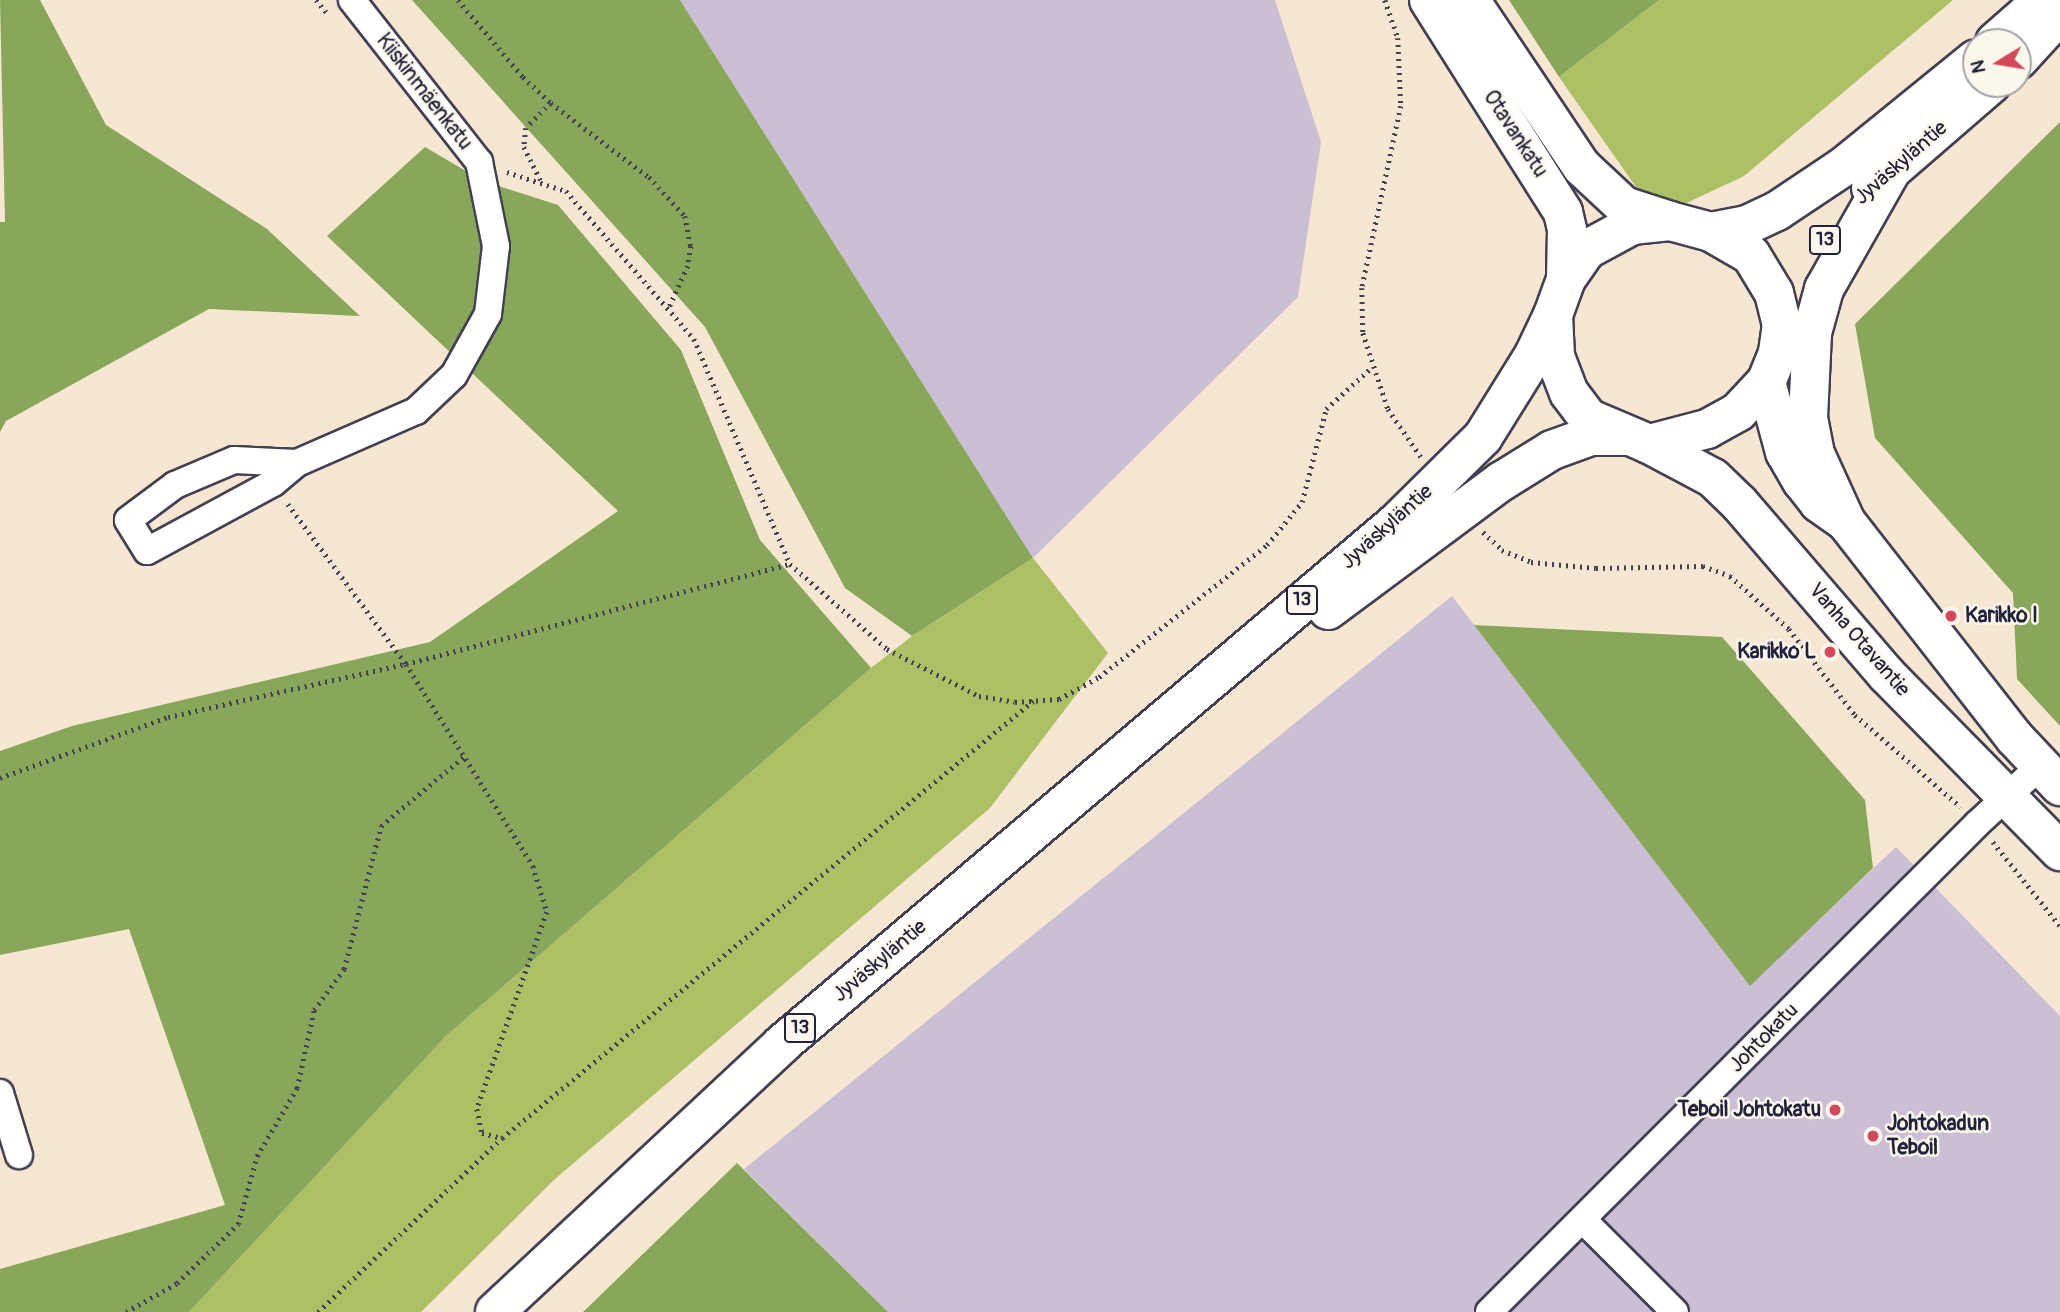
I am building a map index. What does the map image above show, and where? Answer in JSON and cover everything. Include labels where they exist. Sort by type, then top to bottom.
[{"type":"main road","name":"Otavankatu","points":[[1429,0],[1563,212],[1567,230],[1566,279]]},
{"type":"main road","name":"Otavankatu","points":[[1469,0],[1582,167],[1624,205],[1670,221]]},
{"type":"main road","points":[[2011,28],[2043,0]]},
{"type":"main road","points":[[2032,45],[2060,14]]},
{"type":"main road","name":"Jyväskyläntie","points":[[1711,232],[1747,225],[1777,211],[1843,167],[1962,70]]},
{"type":"main road","name":"Jyväskyläntie","points":[[1782,324],[1830,231],[1857,200],[1975,98]]},
{"type":"main road","points":[[1890,173],[1824,289],[1812,333],[1808,418],[1815,454],[1846,522],[2050,776]]},
{"type":"main road","name":"13","points":[[1670,221],[1711,232],[1736,244],[1760,264],[1782,324],[1778,353],[1766,382],[1738,412],[1707,429],[1637,440],[1588,418],[1569,393],[1555,356],[1553,315],[1566,279],[1586,250],[1608,235],[1632,225],[1670,221]]},
{"type":"main road","name":"Jyväskyläntie","points":[[495,1312],[782,1044],[1119,761],[1231,660],[1397,522],[1483,437],[1534,355],[1553,315]]},
{"type":"main road","points":[[1766,382],[1785,452],[1819,503],[1846,522]]},
{"type":"main road","name":"Jyväskyläntie","points":[[1119,761],[1502,481],[1570,441],[1637,440]]},
{"type":"main road","name":"Vanha Otavantie","points":[[1637,440],[1713,478],[1738,503],[1886,675],[2060,851]]},
{"type":"street","name":"Kiiskinmäenkatu","points":[[297,463],[234,460],[175,485],[128,520],[147,551],[272,484],[297,463],[416,411],[454,375],[488,314],[496,246],[479,162],[352,0]]},
{"type":"street","name":"Johtokatu","points":[[1489,1312],[2004,797],[2050,776]]},
{"type":"street","points":[[0,1093],[19,1155]]},
{"type":"street","points":[[1583,1220],[1675,1312]]},
{"type":"path","points":[[458,0],[523,77],[551,103],[649,177],[685,216],[691,246],[688,266],[668,310]]},
{"type":"path","points":[[1385,0],[1398,38],[1403,72],[1401,106],[1362,288],[1363,333],[1371,368],[1388,409],[1423,460]]},
{"type":"path","points":[[543,183],[524,148],[526,128],[551,103]]},
{"type":"path","points":[[479,162],[566,191],[694,340],[790,564],[887,649],[979,696],[1034,701],[1059,699],[1099,677],[1267,545],[1302,502],[1326,410],[1371,368]]},
{"type":"path","points":[[272,484],[406,664],[467,754],[533,866],[547,912],[477,1109],[482,1133],[502,1138]]},
{"type":"path","points":[[1477,527],[1502,550],[1531,562],[1596,568],[1703,566],[1730,576],[1789,629],[1855,716],[1926,774],[1977,824],[2060,926]]},
{"type":"path","points":[[0,778],[168,717],[406,664],[790,564]]},
{"type":"path","points":[[318,1312],[502,1138],[1034,701]]},
{"type":"path","points":[[126,1312],[177,1283],[238,1224],[257,1156],[298,1088],[314,1010],[344,969],[381,826],[467,754]]},
{"type":"shaded area","points":[[680,0],[1275,0],[1321,142],[1298,297],[1033,558]]},
{"type":"shaded area","points":[[1452,596],[1750,985],[1896,847],[2060,1016],[2060,1312],[888,1312],[744,1169]]},
{"type":"green space","points":[[0,0],[40,0],[106,125],[267,229],[360,316],[209,309],[6,421],[0,432],[0,222],[5,222]]},
{"type":"green space","points":[[412,0],[680,0],[1033,558],[912,636],[845,588],[705,327]]},
{"type":"green space","points":[[1509,0],[1659,0],[1559,77]]},
{"type":"green space","points":[[1659,0],[1953,0],[1744,176],[1657,217],[1559,77]]},
{"type":"green space","points":[[2060,122],[2060,726],[2017,679],[2013,593],[1875,438],[1855,324]]},
{"type":"green space","points":[[425,147],[483,181],[558,205],[681,350],[760,540],[871,668],[446,1036],[189,1312],[0,1312],[0,1269],[225,1205],[129,929],[0,955],[0,751],[72,726],[430,642],[618,511],[327,236]]},
{"type":"green space","points":[[1033,558],[1108,653],[990,808],[555,1179],[421,1312],[189,1312],[446,1036],[871,668],[912,636]]},
{"type":"green space","points":[[1474,625],[1722,637],[1865,800],[1873,868],[1750,986]]},
{"type":"green space","points":[[737,1163],[888,1312],[583,1312]]},
{"type":"place","name":"Karikko I","points":[[1951,616]]},
{"type":"place","name":"Karikko L","points":[[1830,652]]},
{"type":"place","name":"Teboil Johtokatu","points":[[1835,1110]]},
{"type":"place","name":"Johtokadun Teboil","points":[[1873,1136]]}]
